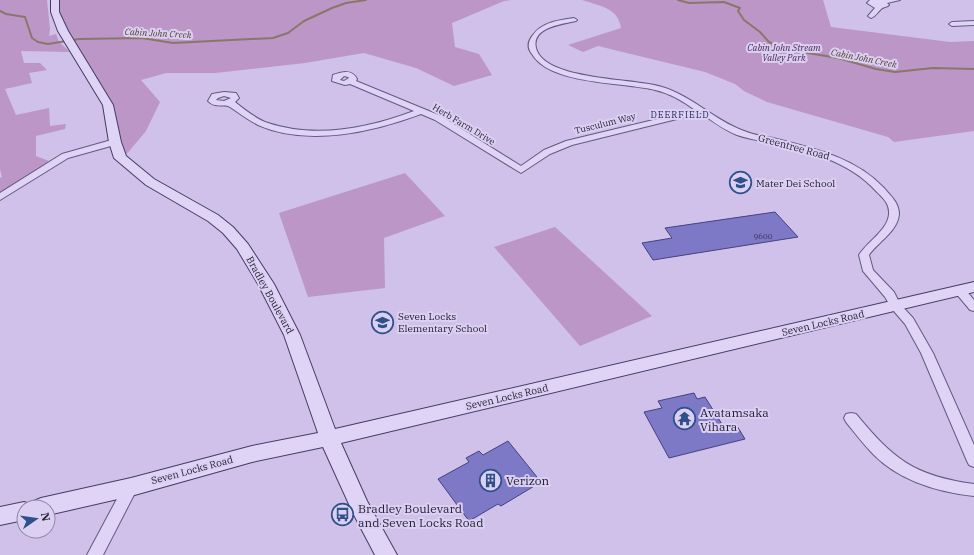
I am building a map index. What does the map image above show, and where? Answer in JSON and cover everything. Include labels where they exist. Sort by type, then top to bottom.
[{"type":"main road","name":"Bradley Boulevard","points":[[55,0],[55,12],[62,31],[108,105],[115,142],[120,158],[150,182],[213,218],[228,230],[243,246],[266,284],[292,335],[329,438],[360,507],[386,555]]},
{"type":"main road","name":"Seven Locks Road","points":[[56,504],[131,487],[252,454],[329,438],[967,289]]},
{"type":"main road","points":[[0,516],[16,513]]},
{"type":"street","points":[[871,16],[875,13],[880,4],[897,0]]},
{"type":"street","name":"Greentree Road","points":[[574,20],[552,24],[539,32],[531,40],[531,49],[540,60],[558,70],[577,76],[657,88],[683,98],[700,111],[741,133],[828,155],[858,171],[873,182],[884,194],[892,205],[894,216],[889,228],[869,246],[864,255],[868,270],[890,295],[896,306],[909,321],[927,352],[974,461]]},
{"type":"street","points":[[952,24],[974,23]]},
{"type":"street","name":"Herb Farm Drive","points":[[350,81],[438,118],[521,170]]},
{"type":"street","points":[[229,102],[249,116],[265,124],[286,129],[318,133],[344,132],[370,128],[397,121],[422,111]]},
{"type":"street","name":"Tusculum Way","points":[[521,170],[547,152],[569,143],[700,111]]},
{"type":"street","points":[[0,197],[65,156],[115,142]]},
{"type":"street","points":[[967,289],[974,307]]},
{"type":"street","points":[[851,418],[879,452],[898,466],[934,482],[974,490]]},
{"type":"street","points":[[95,555],[131,487]]},
{"type":"green space","points":[[0,0],[47,0],[50,29],[49,36],[56,34],[59,42],[70,52],[21,51],[24,63],[40,63],[47,70],[29,73],[32,83],[5,89],[16,115],[49,108],[50,126],[66,124],[65,129],[36,136],[36,156],[49,161],[18,183],[0,192],[0,178],[2,177],[0,169]]},
{"type":"green space","points":[[55,0],[511,0],[504,1],[452,23],[455,47],[479,54],[492,75],[454,86],[416,68],[364,53],[305,63],[215,73],[166,73],[141,80],[160,102],[146,131],[125,156],[119,142],[115,116],[67,39]]},
{"type":"green space","name":"Cabin John Stream Valley Park","points":[[582,0],[823,0],[831,27],[950,42],[974,41],[974,131],[894,142],[888,137],[767,102],[744,91],[735,84],[705,72],[598,46],[583,52],[568,45],[621,28],[619,21],[612,11]]},
{"type":"green space","points":[[405,173],[445,216],[384,238],[385,288],[308,297],[279,213]]},
{"type":"green space","points":[[555,227],[652,316],[580,346],[494,247]]},
{"type":"building","name":"Mater Dei School","points":[[775,212],[798,237],[653,260],[642,243],[672,238],[665,228]]},
{"type":"building","name":"Avatamsaka Vihara","points":[[694,393],[697,399],[705,397],[725,429],[737,426],[745,439],[669,458],[644,412],[662,408],[658,401]]},
{"type":"building","name":"Verizon","points":[[508,441],[541,482],[501,506],[498,504],[469,521],[438,479],[469,462],[466,458],[479,451],[483,455]]},
{"type":"waterway","name":"Cabin John Creek","points":[[0,11],[6,14],[25,17],[32,38],[38,42],[48,44],[79,39],[142,38],[173,43],[273,38],[288,33],[304,21],[332,8],[346,3],[366,0]]},
{"type":"waterway","name":"Cabin John Creek","points":[[678,0],[689,3],[724,2],[740,8],[738,11],[744,20],[760,32],[769,42],[784,49],[838,58],[876,69],[895,72],[933,68],[974,69]]},
{"type":"place","name":"Mater Dei School","points":[[741,183]]},
{"type":"place","name":"Seven Locks Elementary School","points":[[382,322]]},
{"type":"place","name":"Avatamsaka Vihara","points":[[684,419]]},
{"type":"place","name":"Verizon","points":[[490,480]]},
{"type":"place","name":"Bradley Boulevard and Seven Locks Road","points":[[343,515]]},
{"type":"district","name":"DEERFIELD","points":[[680,114]]}]
